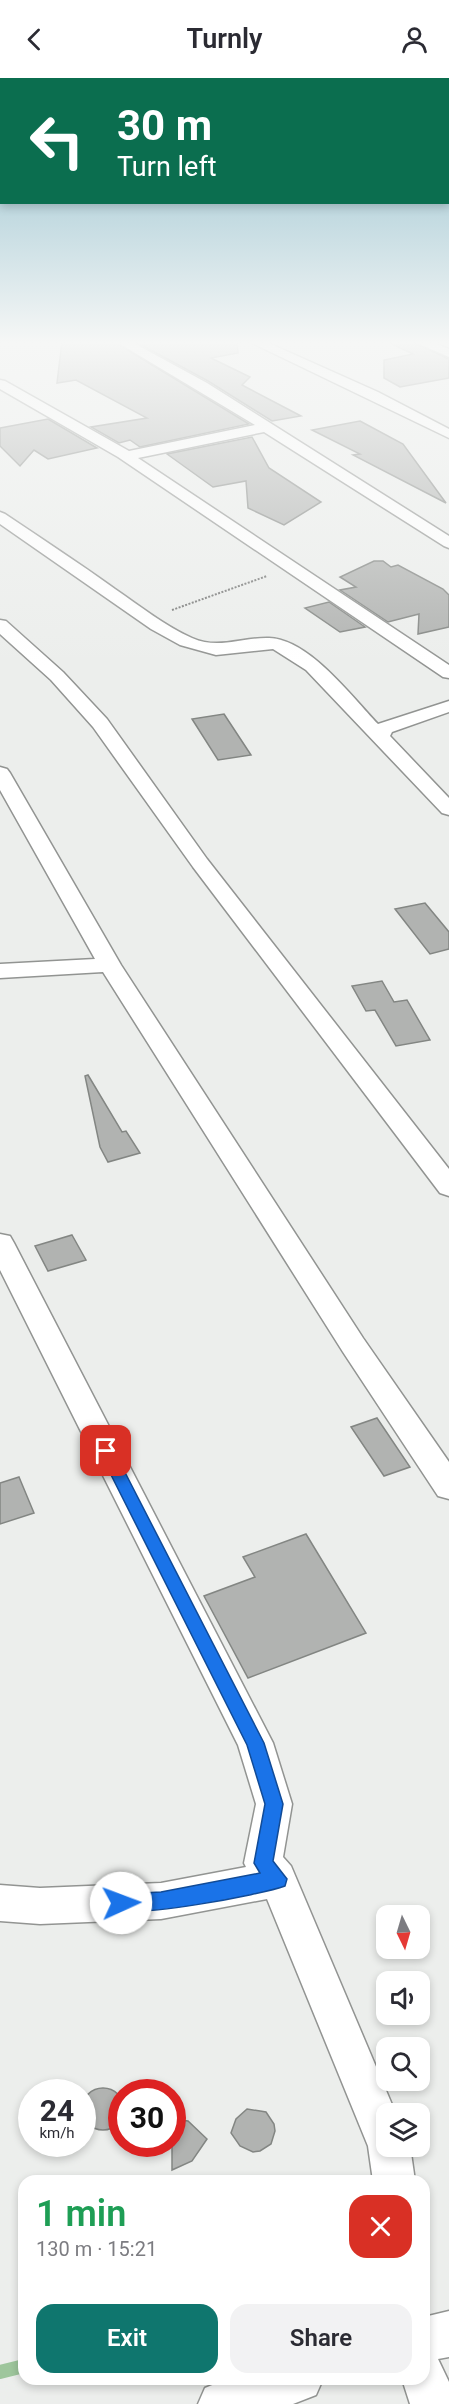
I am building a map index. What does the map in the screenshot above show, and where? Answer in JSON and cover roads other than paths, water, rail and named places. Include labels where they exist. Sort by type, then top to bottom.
[{"type":"street","points":[[116,450],[449,673]]},
{"type":"street","points":[[127,456],[158,450]]},
{"type":"street","points":[[302,450],[449,543]]},
{"type":"street","points":[[0,517],[149,619],[197,646],[239,649],[269,643],[284,647],[312,666],[449,809]]},
{"type":"street","points":[[0,625],[57,676],[100,723],[200,863],[449,1187]]},
{"type":"street","points":[[380,736],[385,728],[449,706]]},
{"type":"street","points":[[0,773],[110,965],[353,1345],[449,1487]]},
{"type":"street","points":[[0,970],[110,965]]},
{"type":"street","points":[[0,1243],[255,1743],[274,1804],[264,1863],[278,1879],[376,2115]]},
{"type":"street","points":[[0,1903],[40,1906],[161,1901],[278,1879]]},
{"type":"street","points":[[391,2157],[393,2175]]},
{"type":"street","points":[[430,2339],[449,2334]]},
{"type":"street","points":[[220,2404],[281,2385]]},
{"type":"street","points":[[427,2385],[433,2404]]},
{"type":"waterway","points":[[0,2372],[18,2368]]}]
